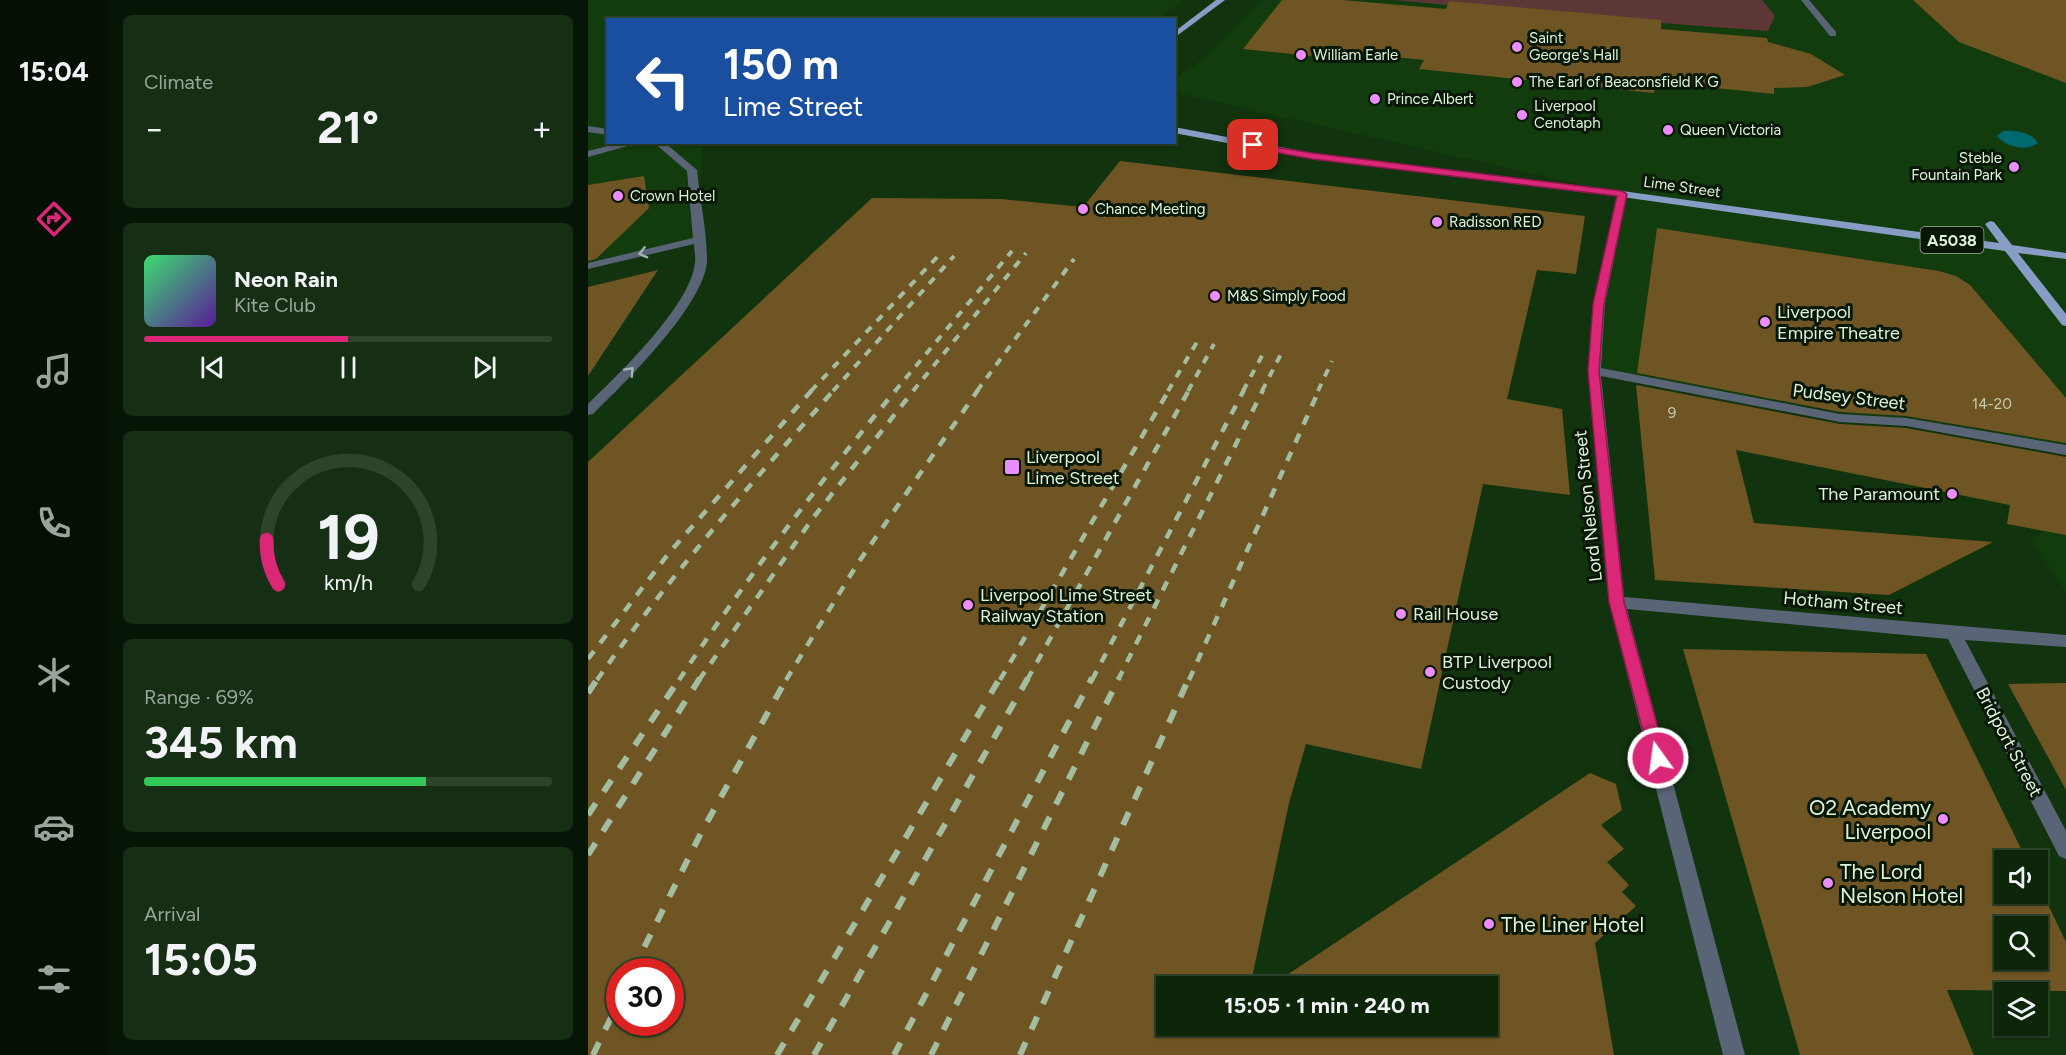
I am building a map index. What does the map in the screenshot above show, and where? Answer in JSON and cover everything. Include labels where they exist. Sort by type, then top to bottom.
[{"type":"main road","points":[[1176,34],[1221,0]]},
{"type":"main road","name":"Lime Street","points":[[1176,130],[1312,156],[1622,194],[2066,256]]},
{"type":"main road","points":[[1990,224],[2066,322]]},
{"type":"street","points":[[1806,0],[1833,33]]},
{"type":"street","points":[[588,129],[606,132]]},
{"type":"street","points":[[588,154],[630,144]]},
{"type":"street","points":[[588,411],[628,373],[663,332],[693,288],[701,263],[692,170],[660,144]]},
{"type":"street","name":"Lord Nelson Street","points":[[1622,194],[1599,304],[1594,371],[1617,602],[1734,1055]]},
{"type":"street","points":[[588,266],[698,240]]},
{"type":"street","name":"Pudsey Street","points":[[1594,371],[1840,418],[1906,422],[2066,450]]},
{"type":"street","name":"Hotham Street","points":[[1617,602],[1953,633],[2066,641]]},
{"type":"street","name":"Bridport Street","points":[[1953,633],[2066,850]]},
{"type":"shaded area","points":[[588,0],[1184,0],[1158,18],[606,18],[606,144],[702,144],[698,240],[588,266]]},
{"type":"shaded area","points":[[1263,0],[2066,0],[2066,450],[1594,371],[1622,194],[1176,92],[1176,78],[1203,59]]},
{"type":"shaded area","points":[[1394,0],[1762,0],[1775,16],[1768,31],[1661,23],[1449,1],[1448,5]]},
{"type":"shaded area","points":[[2044,531],[2066,534],[2066,593],[2033,541]]},
{"type":"water","points":[[2003,131],[2023,132],[2038,143],[2028,147],[2016,147],[1997,136]]},
{"type":"building","name":"Saint George's Hall","points":[[1282,0],[1342,0],[1446,9],[1449,1],[1661,20],[1661,29],[1767,38],[1768,42],[1811,54],[1845,75],[1807,87],[1774,88],[1774,94],[1656,82],[1654,93],[1419,69],[1424,60],[1315,49],[1311,56],[1243,49]]},
{"type":"building","points":[[1913,0],[2066,0],[2066,83],[1959,42]]},
{"type":"building","name":"Liverpool Lime Street Railway Station","points":[[1120,161],[1585,216],[1576,274],[1537,270],[1507,399],[1562,409],[1570,495],[1483,484],[1421,769],[1306,744],[1289,803],[1252,976],[1156,976],[1156,1036],[1498,1036],[1498,976],[1286,976],[1590,773],[1616,784],[1622,810],[1601,825],[1624,849],[1607,862],[1629,885],[1622,892],[1636,906],[1595,943],[1614,1055],[588,1055],[588,462],[872,198],[1001,199],[1083,207]]},
{"type":"building","name":"Crown Hotel","points":[[644,176],[649,208],[596,259],[588,261],[588,185]]},
{"type":"building","name":"Liverpool Empire Theatre","points":[[1657,228],[1939,271],[1956,276],[1970,285],[2066,398],[2066,443],[1906,416],[1840,412],[1637,373]]},
{"type":"building","points":[[658,270],[588,376],[588,287]]},
{"type":"building","name":"The Paramount","points":[[1636,385],[1840,424],[1906,428],[2066,457],[2066,535],[2007,524],[2010,505],[1736,450],[1754,523],[1993,542],[1889,595],[1655,580]]},
{"type":"building","name":"The Lord Nelson Hotel","points":[[1683,649],[1926,654],[2022,850],[1994,850],[1994,904],[2048,904],[2066,942],[2066,991],[2048,991],[2048,982],[1994,982],[1994,990],[1947,990],[1974,1055],[1800,1055]]},
{"type":"building","points":[[2066,683],[2066,790],[2008,684]]},
{"type":"railway","points":[[895,391],[1012,251]]},
{"type":"railway","points":[[913,391],[1026,253]]},
{"type":"railway","points":[[811,391],[939,255]]},
{"type":"railway","points":[[833,391],[954,256]]},
{"type":"railway","points":[[977,391],[1074,259]]},
{"type":"railway","points":[[1168,391],[1197,342]]},
{"type":"railway","points":[[1188,391],[1214,344]]},
{"type":"railway","points":[[1243,391],[1264,352]]},
{"type":"railway","points":[[1262,391],[1281,354]]},
{"type":"railway","points":[[1318,391],[1332,361]]},
{"type":"railway","points":[[588,659],[669,553],[812,390]]},
{"type":"railway","points":[[597,680],[682,568],[834,390]]},
{"type":"railway","points":[[679,680],[730,605],[784,532],[896,390]]},
{"type":"railway","points":[[699,680],[813,518],[914,390]]},
{"type":"railway","points":[[786,680],[858,563],[978,390]]},
{"type":"railway","points":[[1000,680],[1169,390]]},
{"type":"railway","points":[[1027,680],[1189,390]]},
{"type":"railway","points":[[1092,680],[1244,390]]},
{"type":"railway","points":[[1119,678],[1263,390]]},
{"type":"railway","points":[[1189,680],[1319,390]]},
{"type":"railway","points":[[588,693],[598,678]]},
{"type":"railway","points":[[588,815],[680,678]]},
{"type":"railway","points":[[588,855],[700,678]]},
{"type":"railway","points":[[639,958],[701,833],[787,678]]},
{"type":"railway","points":[[777,1055],[1000,678]]},
{"type":"railway","points":[[814,1055],[1028,678]]},
{"type":"railway","points":[[894,1055],[1092,678]]},
{"type":"railway","points":[[931,1055],[1119,678]]},
{"type":"railway","points":[[1020,1055],[1189,678]]},
{"type":"railway","points":[[593,1055],[606,1028]]},
{"type":"place","name":"Saint George's Hall","points":[[1517,47]]},
{"type":"place","name":"William Earle","points":[[1301,55]]},
{"type":"place","name":"The Earl of Beaconsfield K G","points":[[1517,82]]},
{"type":"place","name":"Prince Albert","points":[[1375,99]]},
{"type":"place","name":"Liverpool Cenotaph","points":[[1522,115]]},
{"type":"place","name":"Queen Victoria","points":[[1668,130]]},
{"type":"place","name":"Steble Fountain Park","points":[[2014,167]]},
{"type":"place","name":"Crown Hotel","points":[[618,196]]},
{"type":"place","name":"Chance Meeting","points":[[1083,209]]},
{"type":"place","name":"Radisson RED","points":[[1437,222]]},
{"type":"place","name":"M&S Simply Food","points":[[1215,296]]},
{"type":"place","name":"Liverpool Empire Theatre","points":[[1765,322]]},
{"type":"place","name":"Liverpool Lime Street","points":[[1012,467]]},
{"type":"place","name":"The Paramount","points":[[1952,494]]},
{"type":"place","name":"Liverpool Lime Street Railway Station","points":[[968,605]]},
{"type":"place","name":"Rail House","points":[[1401,614]]},
{"type":"place","name":"BTP Liverpool Custody","points":[[1430,672]]},
{"type":"place","name":"O2 Academy Liverpool","points":[[1943,819]]},
{"type":"place","name":"The Lord Nelson Hotel","points":[[1828,883]]},
{"type":"place","name":"The Liner Hotel","points":[[1489,924]]},
{"type":"route","points":[[1253,145],[1312,156],[1622,194],[1599,304],[1594,371],[1617,602],[1658,758]]}]
